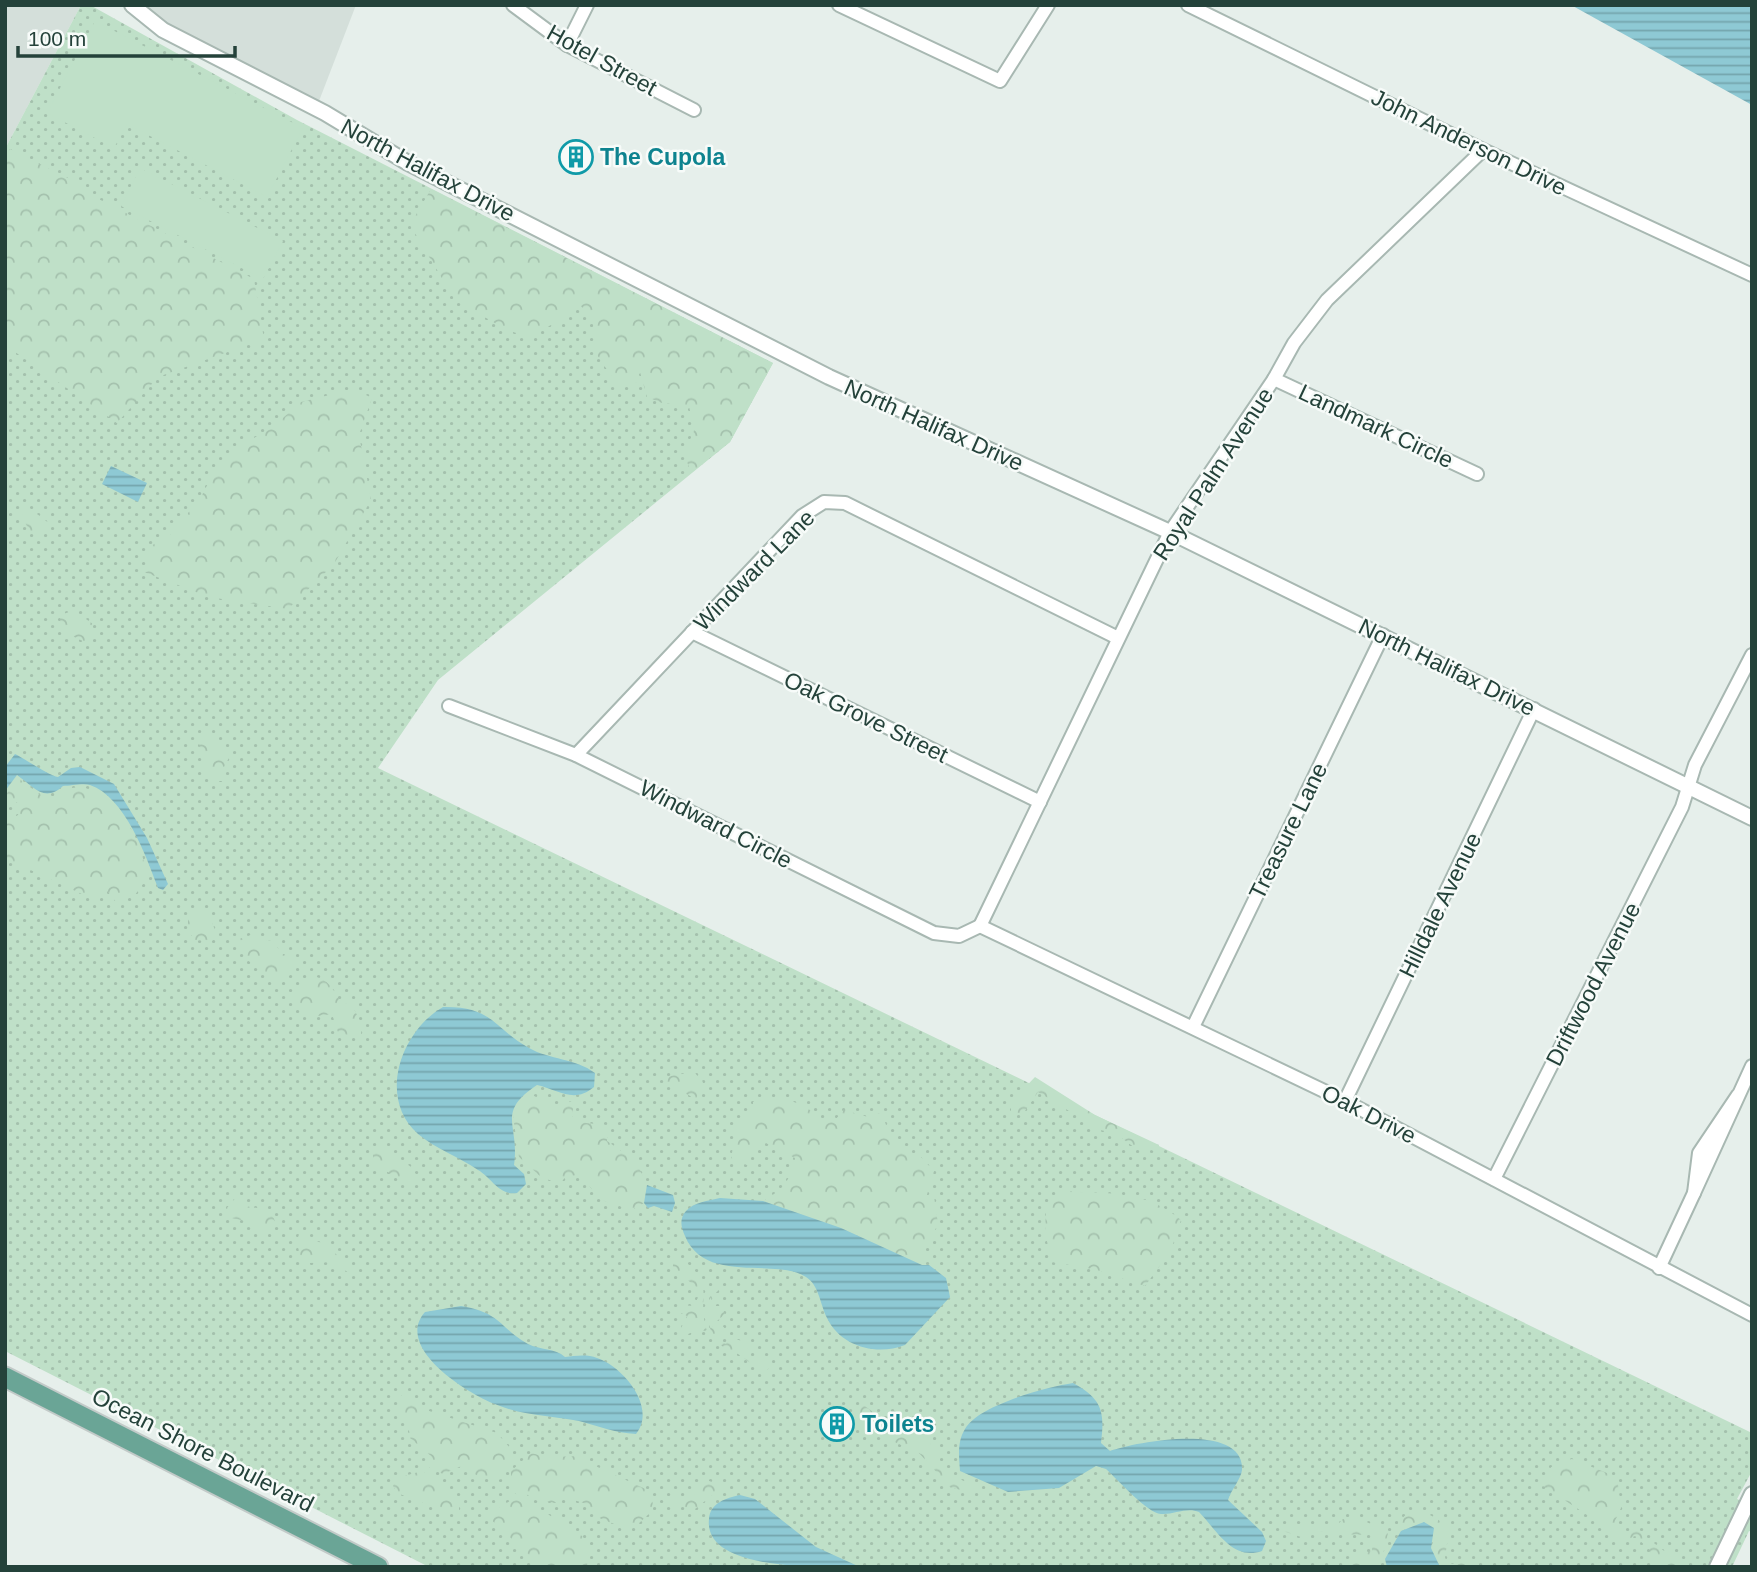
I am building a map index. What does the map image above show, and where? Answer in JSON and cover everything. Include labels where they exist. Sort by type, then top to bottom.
[{"type":"main road","name":"Ocean Shore Boulevard","points":[[5,1377],[378,1567]]},
{"type":"street","name":"North Halifax Drive","points":[[132,5],[163,30],[325,113],[408,163],[641,283],[829,377],[1170,532],[1752,818]]},
{"type":"street","name":"Hotel Street","points":[[513,5],[567,44],[694,110]]},
{"type":"street","points":[[567,44],[587,5]]},
{"type":"street","points":[[839,5],[1000,81],[1048,5]]},
{"type":"street","name":"John Anderson Drive","points":[[1188,5],[1483,150],[1752,275]]},
{"type":"street","name":"Royal Palm Avenue","points":[[980,926],[1170,532],[1274,379],[1294,344],[1327,300],[1483,150]]},
{"type":"street","name":"Landmark Circle","points":[[1274,379],[1477,474]]},
{"type":"street","name":"Windward Lane","points":[[576,755],[802,516],[824,502],[845,503],[1118,638]]},
{"type":"street","name":"Oak Grove Street","points":[[692,632],[1040,802]]},
{"type":"street","name":"Treasure Lane","points":[[1193,1027],[1383,635]]},
{"type":"street","name":"Driftwood Avenue","points":[[1493,1179],[1682,807],[1695,765],[1752,655]]},
{"type":"street","name":"Windward Circle","points":[[449,706],[576,755],[934,933],[959,936],[980,926]]},
{"type":"street","name":"Hilldale Avenue","points":[[1345,1101],[1534,709]]},
{"type":"street","name":"Oak Drive","points":[[980,926],[1345,1101],[1752,1315]]},
{"type":"street","points":[[1659,1268],[1694,1193],[1699,1153],[1738,1095],[1752,1066]]},
{"type":"street","points":[[1717,1567],[1752,1494]]},
{"type":"shaded area","points":[[5,5],[81,5],[5,149]]},
{"type":"shaded area","points":[[144,5],[356,5],[319,101],[167,23]]},
{"type":"green space","points":[[81,5],[90,5],[297,120],[773,363],[730,442],[438,680],[378,768],[1752,1433],[1752,1471],[1737,1499],[1752,1506],[1752,1532],[1749,1531],[1732,1567],[429,1567],[5,1351],[5,149]]},
{"type":"green space","points":[[95,21],[303,128],[267,197],[127,124],[114,148],[47,113]]},
{"type":"green space","points":[[10,149],[88,188],[89,194],[254,279],[264,339],[158,377],[117,423],[5,345],[5,157]]},
{"type":"green space","points":[[140,168],[283,241],[263,279],[121,206]]},
{"type":"green space","points":[[431,189],[773,363],[730,442],[691,473],[684,453],[694,431],[689,406],[662,403],[647,397],[640,372],[636,383],[616,383],[595,352],[593,320],[580,305],[528,337],[507,330],[455,300],[410,225]]},
{"type":"green space","points":[[354,389],[372,398],[359,435],[371,500],[334,564],[288,609],[209,597],[144,572],[151,546],[171,534],[201,497],[214,472],[241,446],[275,425],[301,402]]},
{"type":"green space","points":[[23,503],[50,524],[47,534],[31,532],[23,520]]},
{"type":"green space","points":[[69,612],[93,624],[92,636],[85,642],[70,635],[60,622],[61,615]]},
{"type":"green space","points":[[206,733],[230,756],[223,769],[229,781],[219,781],[205,772],[199,745]]},
{"type":"green space","points":[[18,778],[46,799],[54,799],[64,789],[80,787],[98,793],[109,801],[128,824],[145,865],[147,878],[135,895],[116,902],[108,892],[107,883],[97,896],[86,896],[5,858],[5,822],[18,815],[21,805],[5,796]]},
{"type":"green space","points":[[198,911],[209,913],[216,933],[212,941],[195,940],[188,931],[188,920]]},
{"type":"green space","points":[[251,935],[262,941],[273,940],[281,953],[294,959],[293,970],[286,980],[279,980],[264,973],[249,961],[243,953],[239,939]]},
{"type":"green space","points":[[309,976],[329,984],[341,1003],[351,1003],[362,1025],[361,1034],[353,1037],[338,1032],[332,1014],[310,1017],[294,1000],[297,990]]},
{"type":"green space","points":[[694,1072],[703,1082],[696,1099],[669,1085],[663,1077]]},
{"type":"green space","points":[[1035,1077],[1095,1115],[1159,1145],[1159,1152],[1131,1145],[1115,1133],[1100,1130],[1038,1092],[1023,1114],[1011,1111],[1011,1102]]},
{"type":"green space","points":[[534,1096],[558,1107],[574,1100],[572,1117],[586,1123],[607,1125],[607,1141],[632,1160],[642,1173],[644,1203],[632,1210],[601,1200],[580,1175],[566,1176],[560,1184],[541,1177],[519,1157],[513,1116],[515,1100]]},
{"type":"green space","points":[[780,1097],[805,1106],[824,1122],[835,1120],[844,1110],[868,1117],[869,1114],[882,1113],[889,1134],[906,1153],[919,1155],[934,1171],[926,1198],[934,1196],[938,1224],[931,1238],[926,1239],[922,1266],[841,1228],[763,1201],[785,1184],[795,1158],[766,1143],[759,1143],[750,1151],[747,1165],[731,1158],[738,1121],[753,1114],[753,1102]]},
{"type":"green space","points":[[380,1144],[411,1167],[417,1176],[416,1185],[387,1172],[373,1161],[373,1152]]},
{"type":"green space","points":[[1065,1191],[1141,1198],[1168,1210],[1181,1220],[1171,1250],[1145,1286],[1093,1269],[1052,1262],[1045,1233],[1046,1208]]},
{"type":"green space","points":[[237,1196],[245,1206],[263,1209],[273,1216],[275,1221],[270,1229],[262,1231],[247,1221],[231,1218],[227,1208]]},
{"type":"green space","points":[[300,1231],[307,1231],[312,1240],[326,1244],[338,1256],[348,1261],[349,1273],[332,1262],[309,1263],[300,1257],[297,1241]]},
{"type":"green space","points":[[679,1257],[699,1276],[702,1283],[707,1331],[697,1330],[684,1336],[680,1330],[687,1316],[677,1311],[680,1305],[694,1306],[701,1291],[673,1268],[673,1262]]},
{"type":"green space","points":[[714,1283],[720,1287],[717,1292],[712,1291],[711,1306],[721,1306],[725,1314],[716,1322],[711,1320],[713,1328],[720,1323],[728,1332],[718,1339],[726,1344],[730,1338],[747,1342],[750,1345],[743,1354],[753,1361],[761,1355],[770,1365],[765,1375],[738,1354],[720,1345],[714,1337],[708,1314],[710,1297]]},
{"type":"green space","points":[[403,1393],[421,1403],[423,1409],[497,1433],[510,1448],[512,1461],[502,1479],[481,1477],[464,1465],[443,1474],[426,1466],[431,1456],[410,1438],[408,1422],[401,1416],[398,1401]]},
{"type":"green space","points":[[862,1404],[884,1420],[911,1427],[936,1449],[944,1472],[975,1486],[973,1492],[951,1488],[919,1453],[857,1425],[853,1410]]},
{"type":"green space","points":[[531,1453],[547,1457],[584,1456],[591,1464],[652,1492],[653,1510],[636,1526],[617,1525],[601,1519],[587,1504],[567,1498],[555,1503],[535,1500],[511,1484],[511,1471]]},
{"type":"green space","points":[[1572,1459],[1617,1477],[1621,1508],[1615,1521],[1623,1535],[1637,1530],[1685,1567],[1662,1567],[1651,1560],[1650,1550],[1635,1536],[1624,1541],[1612,1535],[1607,1528],[1543,1486],[1548,1470],[1560,1462]]},
{"type":"green space","points":[[422,1471],[438,1480],[451,1493],[459,1502],[459,1511],[444,1511],[397,1493],[393,1486],[397,1478]]},
{"type":"green space","points":[[700,1478],[724,1486],[695,1509],[674,1505],[670,1500],[674,1496],[693,1499]]},
{"type":"green space","points":[[510,1490],[582,1536],[590,1547],[587,1566],[542,1567],[486,1515],[510,1501]]},
{"type":"green space","points":[[1410,1511],[1432,1516],[1449,1529],[1445,1558],[1451,1564],[1473,1560],[1478,1564],[1477,1567],[1440,1567],[1431,1547],[1435,1538],[1424,1522],[1401,1531],[1398,1522]]},
{"type":"green space","points":[[1343,1519],[1367,1522],[1388,1533],[1380,1567],[1344,1567],[1348,1559],[1372,1551],[1372,1535],[1319,1531],[1301,1537],[1283,1531],[1283,1526],[1287,1525],[1337,1525]]},
{"type":"water","points":[[1571,5],[1752,5],[1752,105]]},
{"type":"water","points":[[111,466],[147,483],[138,502],[102,484]]},
{"type":"water","points":[[15,754],[54,776],[58,777],[71,768],[80,767],[114,784],[147,838],[168,884],[163,890],[158,888],[124,814],[102,792],[84,784],[63,786],[56,791],[45,793],[17,775],[5,791],[5,767]]},
{"type":"water","points":[[443,1007],[483,1014],[529,1048],[579,1064],[595,1073],[594,1087],[580,1095],[566,1094],[537,1085],[517,1104],[512,1120],[514,1165],[524,1174],[526,1184],[517,1193],[505,1192],[483,1173],[418,1134],[406,1119],[399,1102],[399,1066],[406,1048],[428,1018]]},
{"type":"water","points":[[647,1185],[673,1195],[675,1203],[672,1212],[654,1206],[648,1208],[644,1203]]},
{"type":"water","points":[[720,1198],[763,1201],[841,1228],[922,1265],[929,1265],[946,1278],[950,1297],[905,1345],[883,1350],[850,1342],[833,1328],[817,1290],[806,1277],[777,1269],[724,1265],[708,1260],[695,1251],[685,1236],[682,1217],[693,1206]]},
{"type":"water","points":[[461,1306],[485,1312],[528,1344],[565,1357],[593,1357],[617,1370],[627,1379],[640,1401],[643,1412],[636,1434],[510,1409],[487,1401],[455,1381],[427,1355],[419,1340],[418,1326],[425,1312]]},
{"type":"water","points":[[1073,1383],[1096,1401],[1102,1414],[1101,1443],[1110,1451],[1142,1443],[1186,1439],[1208,1440],[1226,1445],[1238,1455],[1242,1470],[1228,1500],[1262,1532],[1266,1541],[1262,1551],[1252,1553],[1234,1548],[1199,1512],[1155,1512],[1106,1469],[1096,1466],[1059,1488],[1008,1492],[960,1471],[961,1439],[972,1420],[1014,1399]]},
{"type":"water","points":[[740,1495],[755,1499],[816,1547],[860,1567],[768,1563],[725,1549],[712,1536],[710,1513],[720,1502]]},
{"type":"water","points":[[1424,1522],[1434,1528],[1431,1548],[1440,1567],[1387,1567],[1385,1559],[1401,1531]]},
{"type":"place","name":"The Cupola","points":[[576,157]]},
{"type":"place","name":"Toilets","points":[[837,1424]]}]
